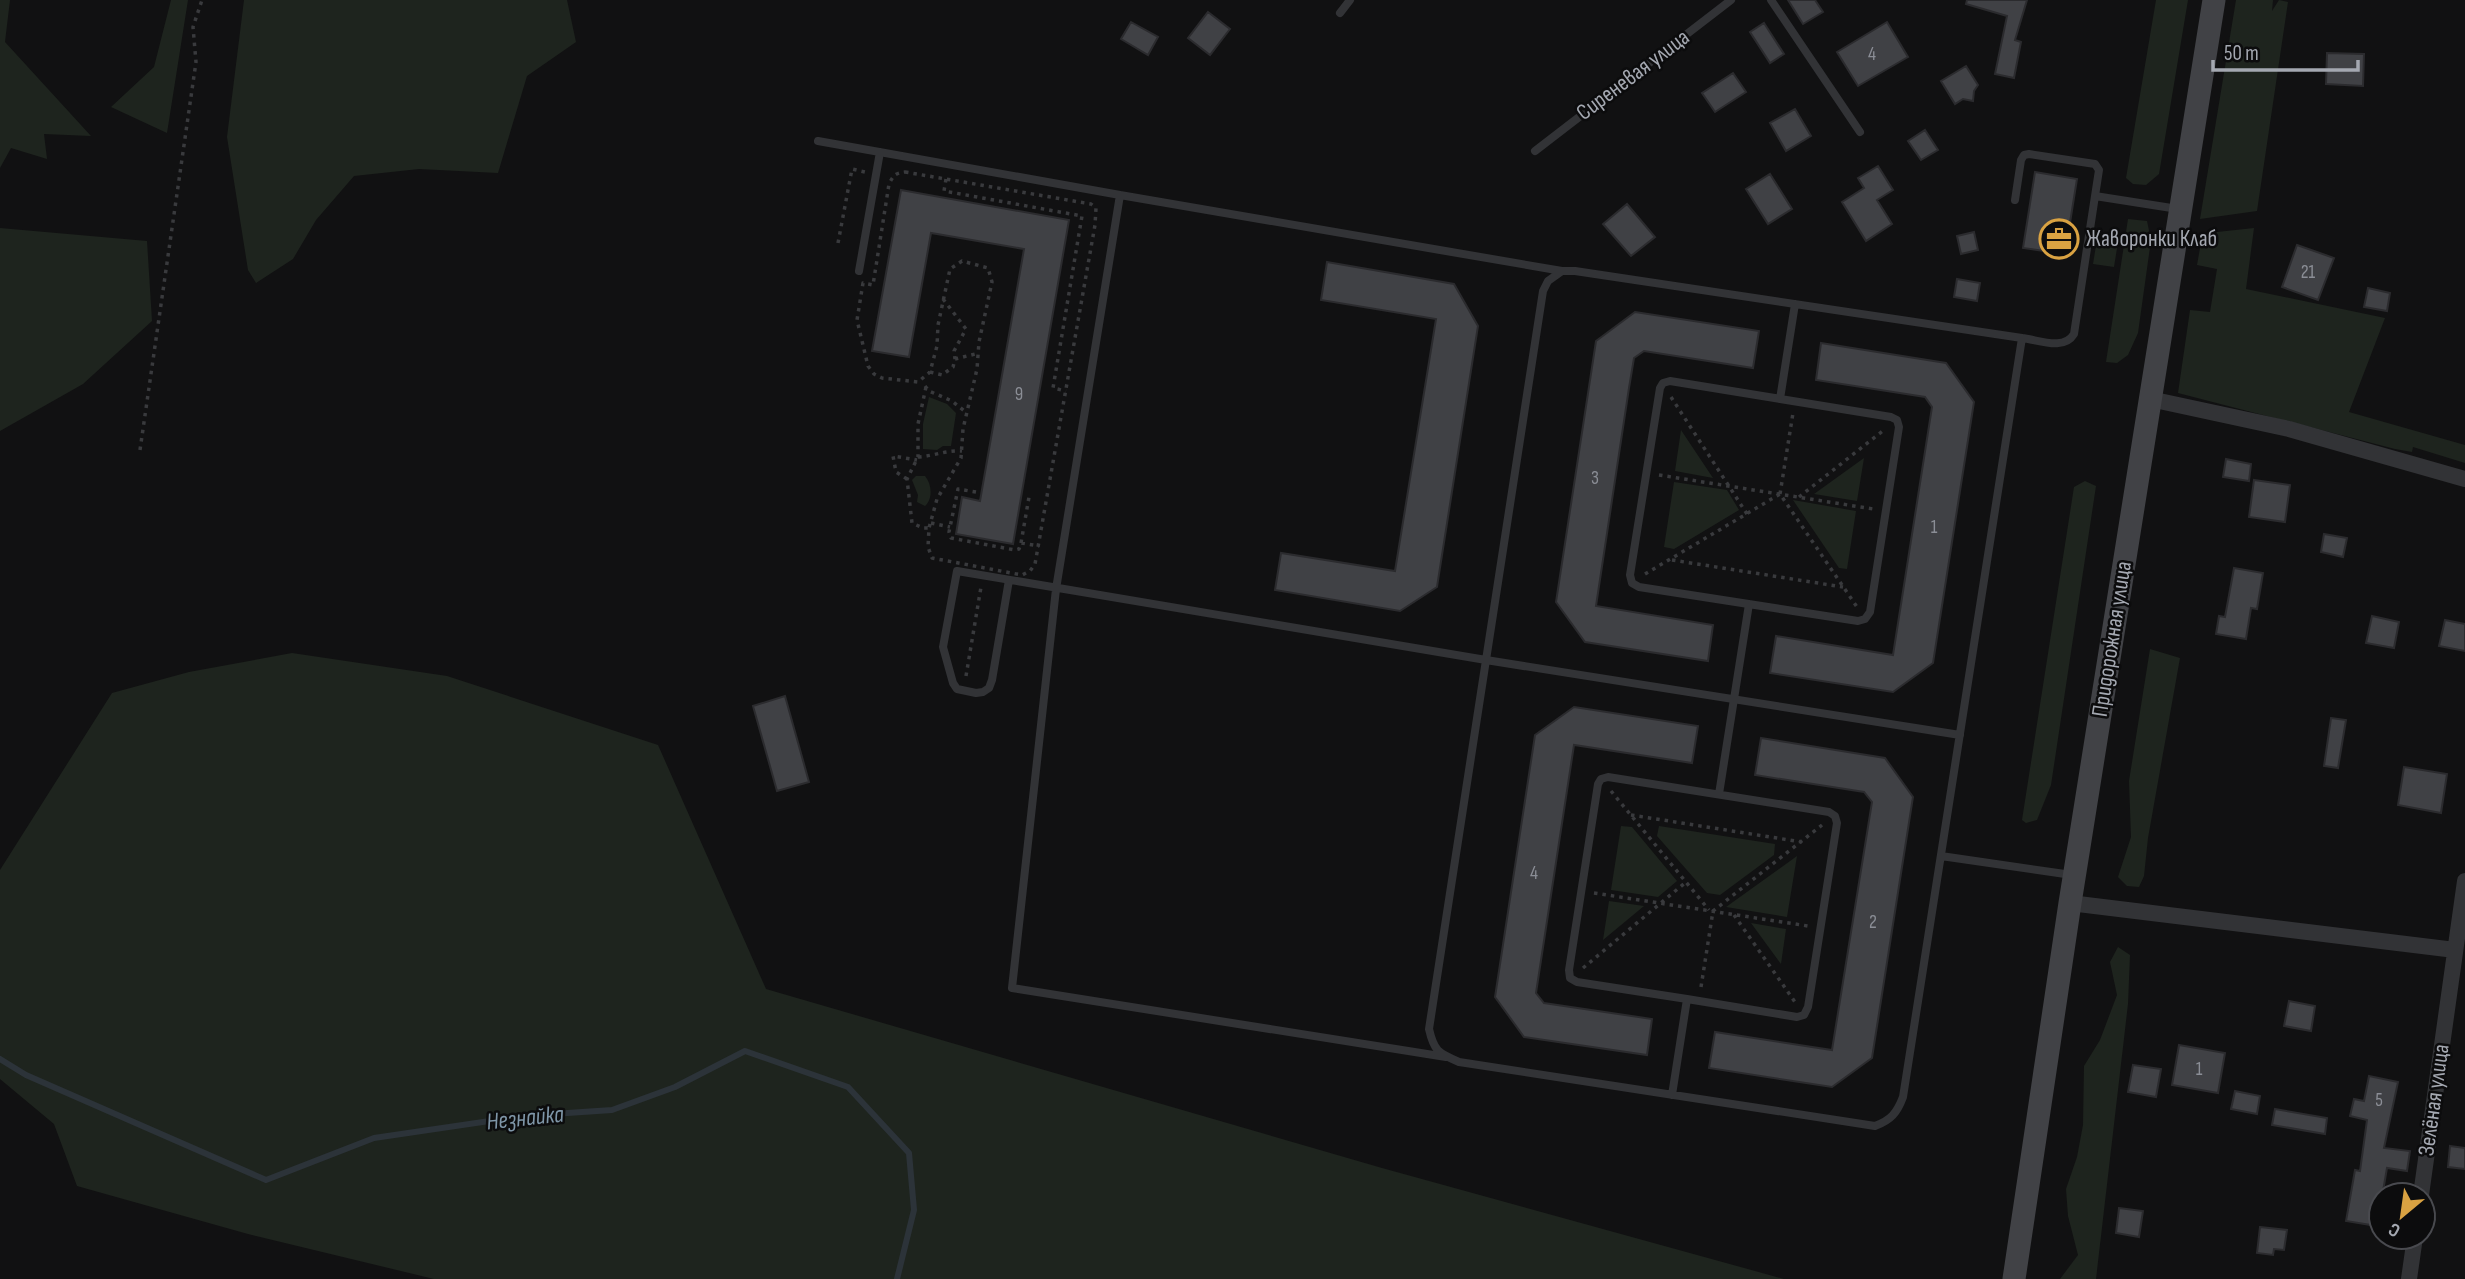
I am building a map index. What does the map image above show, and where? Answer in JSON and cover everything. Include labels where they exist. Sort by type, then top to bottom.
[{"type":"main road","name":"Придорожная улица","points":[[2014,1279],[2074,875],[2214,0]]},
{"type":"street","points":[[2150,399],[2289,429],[2465,479]]},
{"type":"street","name":"Зелёная улица","points":[[2423,1181],[2465,881]]},
{"type":"street","points":[[2070,903],[2455,950]]},
{"type":"street","points":[[2409,1279],[2413,1251]]},
{"type":"lane","points":[[1340,13],[1350,0]]},
{"type":"lane","name":"Сиреневая улица","points":[[1535,151],[1731,0]]},
{"type":"lane","points":[[1771,0],[1860,132]]},
{"type":"lane","points":[[818,141],[1562,271],[2062,344],[2070,341],[2074,334],[2099,170],[2095,164],[2024,155],[2015,200]]},
{"type":"lane","points":[[859,271],[880,152]]},
{"type":"lane","points":[[1120,195],[1056,589],[1013,988],[1447,1057],[1459,1062],[1875,1126],[1890,1120],[1898,1111],[1903,1097],[2022,338]]},
{"type":"lane","points":[[2095,196],[2181,209]]},
{"type":"lane","points":[[1447,1057],[1433,1046],[1429,1029],[1543,291],[1548,282],[1562,271]]},
{"type":"lane","points":[[1780,399],[1795,304]]},
{"type":"lane","points":[[1670,381],[1891,416],[1896,420],[1899,427],[1870,612],[1865,619],[1858,621],[1639,587],[1632,583],[1630,575],[1662,383],[1670,381]]},
{"type":"lane","points":[[1009,580],[989,688],[983,692],[964,691],[953,683],[943,647],[957,571],[983,572],[1056,589],[1960,735]]},
{"type":"lane","points":[[1719,794],[1749,604]]},
{"type":"lane","points":[[1608,777],[1719,794],[1829,812],[1835,816],[1837,823],[1821,928],[1808,1007],[1804,1015],[1797,1017],[1577,982],[1570,978],[1581,890],[1601,779],[1608,777]]},
{"type":"lane","points":[[1941,856],[2074,875]]},
{"type":"lane","points":[[1672,1095],[1687,999]]},
{"type":"path","points":[[140,450],[196,62],[193,27],[202,0]]},
{"type":"path","points":[[838,243],[852,169],[892,177]]},
{"type":"path","points":[[905,172],[1091,204],[1096,208],[1039,546],[1035,564],[1030,571],[1022,575],[983,572],[932,558],[928,547],[937,499],[961,458],[992,282],[988,268],[962,261],[954,264],[947,277],[937,345],[930,372],[921,380],[909,383],[882,379],[868,366],[858,320],[863,283],[873,285],[892,177],[905,172]]},
{"type":"path","points":[[946,179],[944,191],[1082,216],[1053,388],[1066,391]]},
{"type":"path","points":[[930,372],[942,374],[953,367],[954,351],[966,329],[943,299]]},
{"type":"path","points":[[955,359],[979,354]]},
{"type":"path","points":[[921,380],[929,391],[952,401],[967,413]]},
{"type":"path","points":[[1662,383],[1747,514]]},
{"type":"path","points":[[926,387],[918,424],[918,459],[907,479],[912,523],[923,528],[930,525],[950,527]]},
{"type":"path","points":[[1795,401],[1780,494],[1865,619]]},
{"type":"path","points":[[1798,497],[1896,420]]},
{"type":"path","points":[[907,479],[896,472],[893,456],[918,459],[939,455],[947,450],[962,451]]},
{"type":"path","points":[[1646,473],[1885,511]]},
{"type":"path","points":[[976,492],[958,488],[950,527],[951,538],[1015,550],[1019,549],[1021,542],[1029,497]]},
{"type":"path","points":[[1632,583],[1780,494]]},
{"type":"path","points":[[1021,542],[1039,546]]},
{"type":"path","points":[[1671,559],[1843,587]]},
{"type":"path","points":[[965,680],[983,572]]},
{"type":"path","points":[[1601,779],[1711,911]]},
{"type":"path","points":[[1631,815],[1802,842]]},
{"type":"path","points":[[1699,1001],[1711,911],[1835,816]]},
{"type":"path","points":[[1570,978],[1686,883]]},
{"type":"path","points":[[1581,890],[1821,928]]},
{"type":"path","points":[[1734,915],[1804,1015]]},
{"type":"shaded area","points":[[0,0],[10,0],[5,42],[91,136],[44,134],[47,159],[11,148],[0,168]]},
{"type":"shaded area","points":[[171,0],[188,0],[167,133],[111,107],[154,67]]},
{"type":"shaded area","points":[[244,0],[567,0],[576,42],[527,76],[498,173],[419,169],[354,176],[316,220],[293,259],[256,283],[248,270],[227,137]]},
{"type":"shaded area","points":[[2156,0],[2188,0],[2159,174],[2146,185],[2133,184],[2126,178]]},
{"type":"shaded area","points":[[2236,0],[2273,0],[2272,11],[2279,0],[2288,2],[2257,211],[2200,219]]},
{"type":"shaded area","points":[[2128,219],[2147,221],[2151,240],[2138,333],[2128,355],[2117,363],[2106,362]]},
{"type":"shaded area","points":[[0,228],[147,241],[152,321],[83,384],[0,431]]},
{"type":"shaded area","points":[[2254,228],[2246,289],[2385,318],[2349,412],[2465,445],[2465,463],[2413,447],[2412,452],[2395,449],[2178,393],[2190,310],[2210,312],[2217,269],[2197,265],[2202,237],[2217,232]]},
{"type":"shaded area","points":[[2098,233],[2119,236],[2114,267],[2093,264]]},
{"type":"shaded area","points":[[929,397],[947,404],[956,413],[951,446],[943,446],[937,450],[923,449],[923,424]]},
{"type":"shaded area","points":[[1681,430],[1713,478],[1675,471]]},
{"type":"shaded area","points":[[1864,458],[1857,501],[1814,494]]},
{"type":"shaded area","points":[[916,476],[925,476],[929,483],[931,491],[925,506],[917,502],[918,495],[912,480]]},
{"type":"shaded area","points":[[2085,481],[2096,486],[2051,785],[2037,820],[2026,823],[2022,820],[2074,487]]},
{"type":"shaded area","points":[[1674,482],[1727,490],[1739,510],[1674,549],[1664,547]]},
{"type":"shaded area","points":[[1793,500],[1856,511],[1847,569],[1839,568]]},
{"type":"shaded area","points":[[2150,649],[2180,658],[2148,838],[2144,876],[2139,887],[2127,886],[2118,877],[2131,837],[2129,781]]},
{"type":"shaded area","points":[[292,653],[447,676],[658,745],[766,989],[1382,1168],[1784,1279],[434,1279],[248,1234],[77,1186],[54,1124],[0,1079],[0,870],[112,693],[189,672]]},
{"type":"shaded area","points":[[1621,826],[1632,827],[1677,881],[1658,897],[1611,890]]},
{"type":"shaded area","points":[[1659,826],[1775,844],[1774,855],[1720,895],[1707,893],[1657,836]]},
{"type":"shaded area","points":[[1797,856],[1787,917],[1726,907]]},
{"type":"shaded area","points":[[1609,901],[1644,906],[1603,940]]},
{"type":"shaded area","points":[[1751,923],[1786,929],[1781,964]]},
{"type":"shaded area","points":[[2118,947],[2130,955],[2128,1004],[2096,1279],[2060,1279],[2078,1255],[2068,1216],[2066,1189],[2077,1157],[2083,1125],[2084,1066],[2100,1040],[2117,995],[2110,962]]},
{"type":"building","points":[[1788,0],[1815,0],[1823,12],[1803,24]]},
{"type":"building","points":[[1967,0],[2027,0],[2015,40],[2021,42],[2014,78],[1995,74],[2007,16],[1966,4]]},
{"type":"building","points":[[1208,12],[1230,29],[1210,55],[1188,38]]},
{"type":"building","points":[[1131,22],[1158,37],[1148,55],[1121,39]]},
{"type":"building","points":[[1887,22],[1908,57],[1858,86],[1837,52]]},
{"type":"building","points":[[1764,23],[1784,54],[1770,63],[1750,32]]},
{"type":"building","points":[[2327,53],[2364,54],[2363,86],[2326,84]]},
{"type":"building","points":[[1966,66],[1978,85],[1973,101],[1963,99],[1955,104],[1941,81]]},
{"type":"building","points":[[1733,73],[1746,92],[1715,112],[1702,93]]},
{"type":"building","points":[[1795,109],[1811,136],[1786,151],[1770,123]]},
{"type":"building","points":[[1925,130],[1938,150],[1921,160],[1908,141]]},
{"type":"building","points":[[1878,166],[1893,190],[1877,200],[1892,224],[1866,241],[1842,202],[1864,188],[1858,178]]},
{"type":"building","points":[[2035,172],[2077,179],[2065,254],[2023,248]]},
{"type":"building","points":[[1770,174],[1792,209],[1768,224],[1746,189]]},
{"type":"building","points":[[901,190],[1069,220],[1013,544],[956,534],[962,497],[980,501],[1024,249],[931,233],[909,357],[872,351]]},
{"type":"building","points":[[1627,204],[1655,237],[1631,256],[1603,224]]},
{"type":"building","points":[[1974,232],[1978,250],[1961,254],[1957,236]]},
{"type":"building","points":[[2297,245],[2334,258],[2318,300],[2282,287]]},
{"type":"building","points":[[1327,262],[1454,284],[1478,326],[1437,587],[1400,611],[1275,590],[1281,553],[1395,571],[1436,319],[1321,300]]},
{"type":"building","points":[[1957,279],[1980,283],[1977,301],[1954,297]]},
{"type":"building","points":[[2368,288],[2390,293],[2387,311],[2364,307]]},
{"type":"building","points":[[1635,312],[1759,331],[1753,368],[1644,351],[1634,358],[1629,388],[1596,606],[1713,625],[1708,661],[1585,642],[1556,602],[1596,341]]},
{"type":"building","points":[[1821,343],[1946,363],[1974,402],[1933,663],[1893,692],[1770,673],[1776,636],[1893,655],[1932,407],[1925,397],[1816,380]]},
{"type":"building","points":[[2226,459],[2251,464],[2249,481],[2223,477]]},
{"type":"building","points":[[2254,480],[2290,485],[2285,522],[2249,517]]},
{"type":"building","points":[[2324,534],[2347,538],[2343,557],[2321,552]]},
{"type":"building","points":[[2234,568],[2263,573],[2257,609],[2251,608],[2246,639],[2216,634],[2219,616],[2225,617]]},
{"type":"building","points":[[2372,616],[2399,622],[2394,648],[2366,643]]},
{"type":"building","points":[[2445,620],[2465,624],[2465,651],[2439,646]]},
{"type":"building","points":[[785,696],[809,782],[777,791],[753,706]]},
{"type":"building","points":[[1574,707],[1698,726],[1692,763],[1574,745],[1536,993],[1544,1003],[1652,1019],[1647,1055],[1524,1037],[1495,997],[1535,735]]},
{"type":"building","points":[[2331,718],[2346,720],[2338,768],[2324,766]]},
{"type":"building","points":[[1761,738],[1885,758],[1913,797],[1872,1058],[1832,1087],[1709,1068],[1715,1032],[1832,1050],[1872,802],[1864,792],[1755,775]]},
{"type":"building","points":[[2404,767],[2447,774],[2441,813],[2398,805]]},
{"type":"building","points":[[2289,1001],[2315,1006],[2311,1031],[2284,1026]]},
{"type":"building","points":[[2179,1045],[2225,1053],[2218,1093],[2172,1085]]},
{"type":"building","points":[[2133,1065],[2161,1069],[2156,1097],[2128,1092]]},
{"type":"building","points":[[2369,1076],[2398,1082],[2384,1148],[2410,1151],[2407,1171],[2387,1168],[2385,1181],[2367,1181],[2367,1224],[2346,1221],[2355,1170],[2360,1171],[2367,1120],[2350,1116],[2354,1099],[2364,1101]]},
{"type":"building","points":[[2235,1091],[2260,1096],[2257,1114],[2231,1109]]},
{"type":"building","points":[[2275,1109],[2327,1118],[2325,1134],[2272,1125]]},
{"type":"building","points":[[2450,1146],[2465,1148],[2465,1169],[2448,1167]]},
{"type":"building","points":[[2119,1208],[2143,1211],[2139,1237],[2116,1233]]},
{"type":"building","points":[[2260,1227],[2287,1230],[2284,1250],[2274,1249],[2273,1255],[2257,1253]]},
{"type":"waterway","name":"Незнайка","points":[[0,1059],[26,1075],[266,1180],[374,1138],[523,1116],[612,1110],[675,1087],[745,1051],[848,1087],[909,1153],[914,1210],[897,1279]]},
{"type":"place","name":"Жаворонки Клаб","points":[[2059,239]]}]
